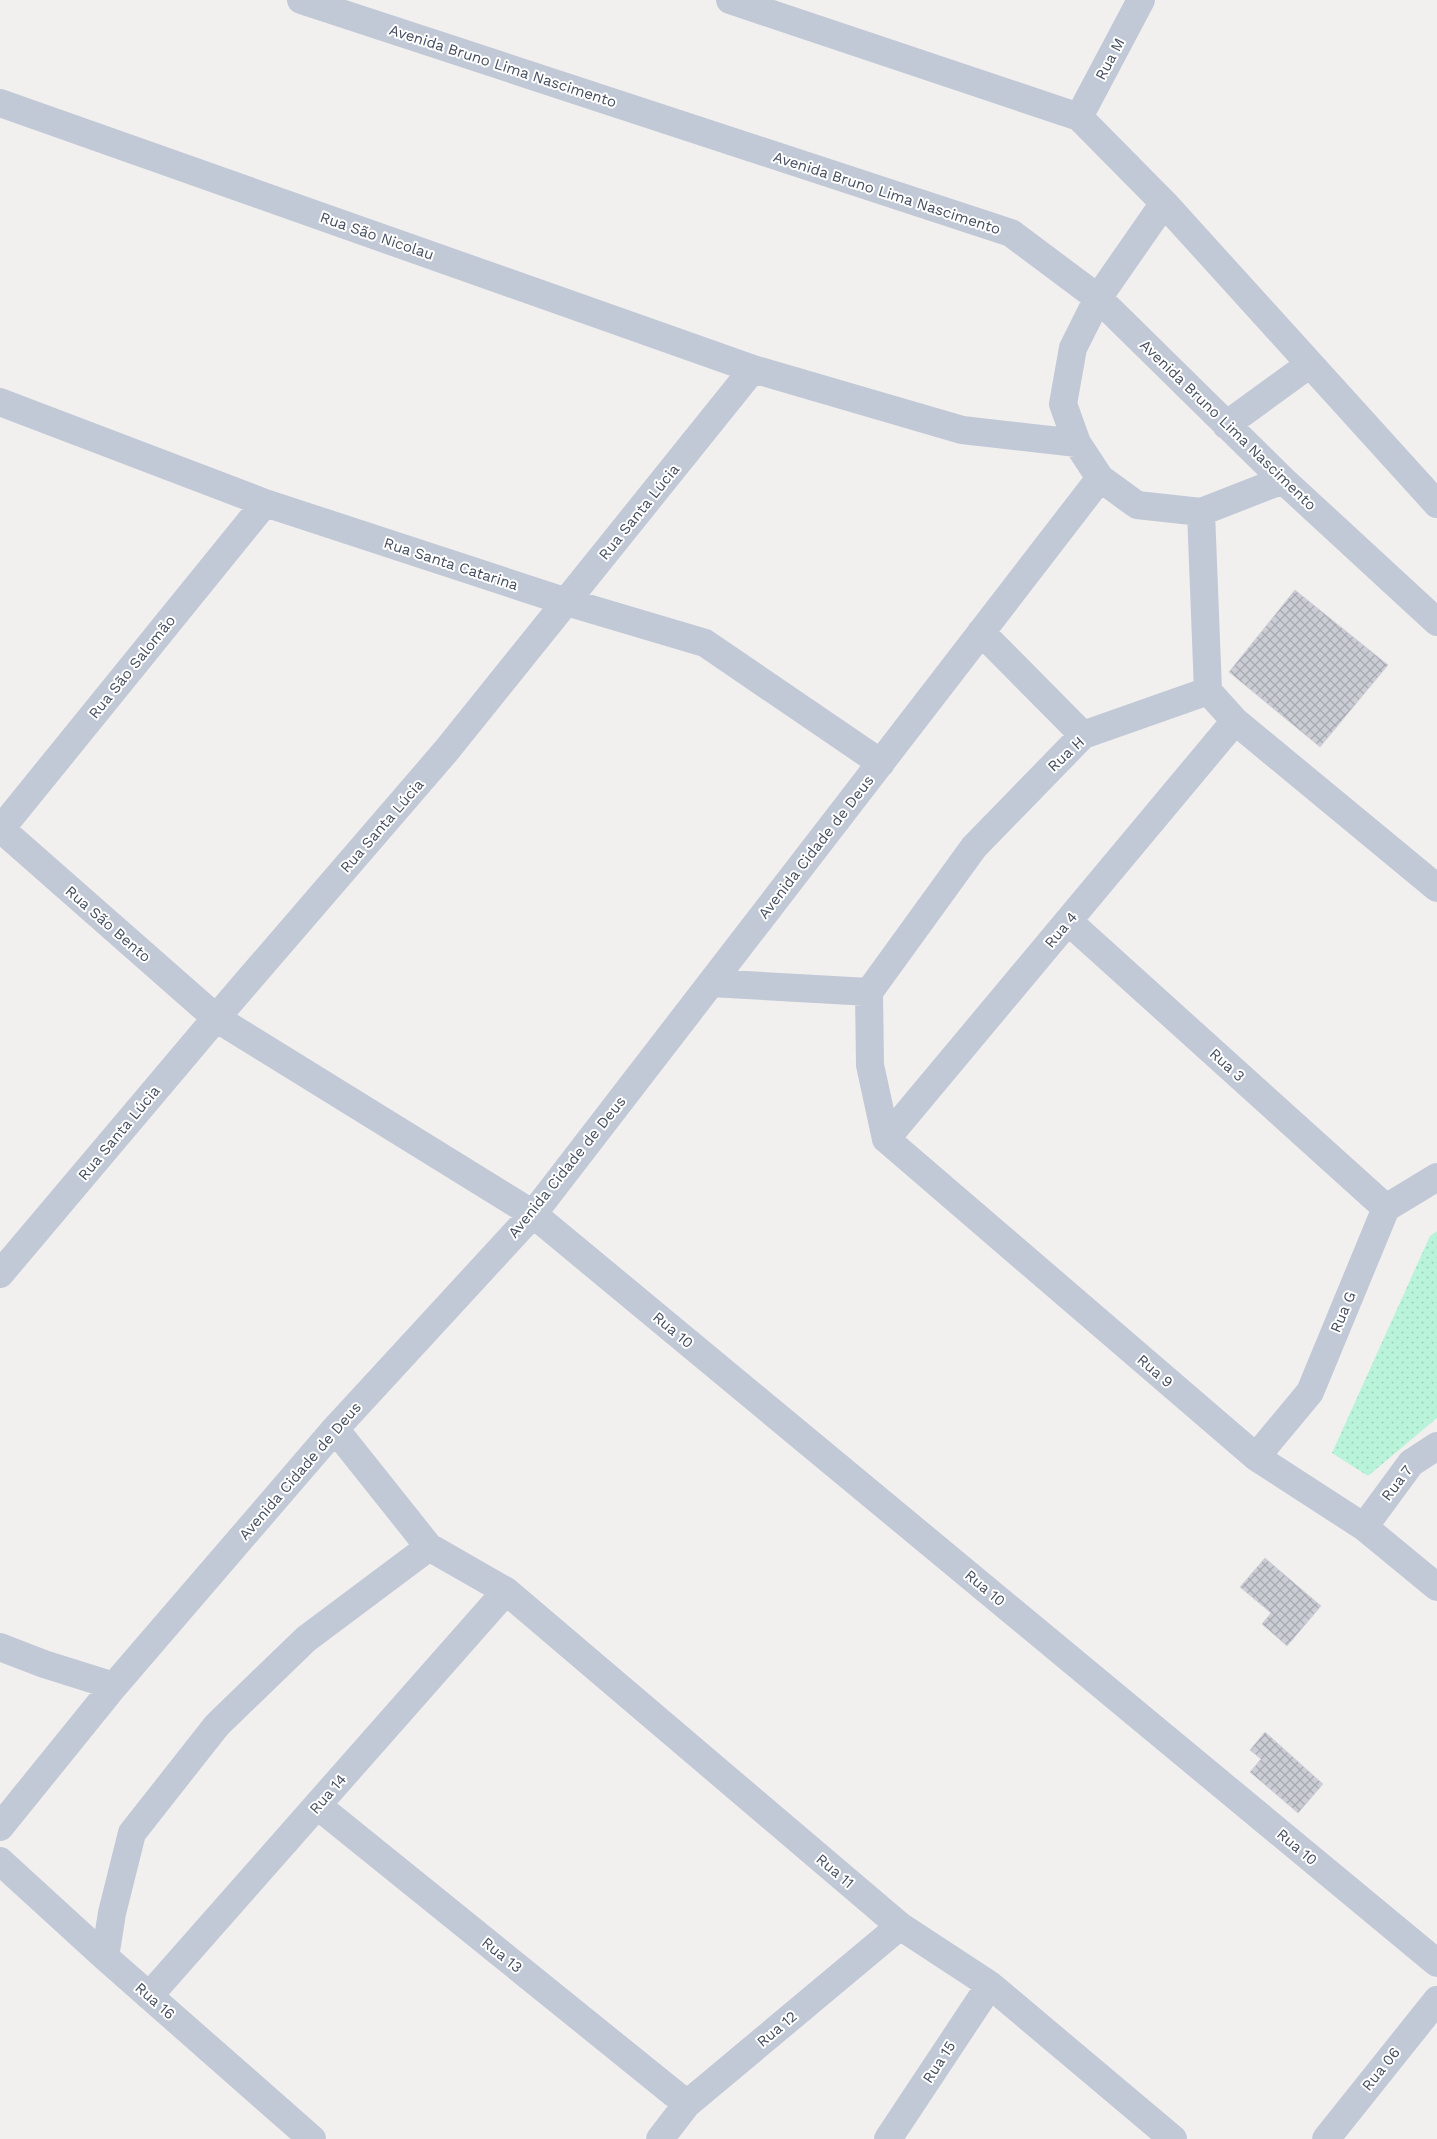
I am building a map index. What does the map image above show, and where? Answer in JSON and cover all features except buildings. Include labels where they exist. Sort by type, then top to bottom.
[{"type":"street","name":"Avenida Bruno Lima Nascimento","points":[[301,0],[1010,234],[1098,298],[1283,480],[1437,622]]},
{"type":"street","points":[[730,0],[1079,117],[1164,203],[1437,504]]},
{"type":"street","name":"Rua M","points":[[1079,117],[1141,0]]},
{"type":"street","name":"Rua São Nicolau","points":[[0,103],[753,368],[962,430],[1077,443]]},
{"type":"street","points":[[1164,203],[1098,298],[1073,348],[1063,404],[1077,443],[1100,478],[1137,505],[1201,512],[1283,480]]},
{"type":"street","points":[[1226,425],[1310,364]]},
{"type":"street","name":"Rua Santa Lúcia","points":[[0,1274],[216,1018],[446,751],[568,602],[753,368]]},
{"type":"street","name":"Rua Santa Catarina","points":[[0,402],[264,503],[568,602],[705,642],[881,763]]},
{"type":"street","name":"Avenida Cidade de Deus","points":[[0,1827],[114,1686],[335,1429],[533,1214],[1100,478]]},
{"type":"street","name":"Rua São Salomão","points":[[0,830],[264,503]]},
{"type":"street","points":[[1201,512],[1208,691],[1235,720],[1437,888]]},
{"type":"street","points":[[982,632],[1083,736]]},
{"type":"street","name":"Rua H","points":[[869,992],[974,847],[1083,736],[1208,691]]},
{"type":"street","name":"Rua 4","points":[[886,1139],[1235,720]]},
{"type":"street","name":"Rua São Bento","points":[[0,830],[216,1018],[533,1214]]},
{"type":"street","name":"Rua 3","points":[[1068,921],[1386,1208]]},
{"type":"street","points":[[711,984],[869,992],[870,1065],[886,1139]]},
{"type":"street","name":"Rua 9","points":[[886,1139],[1256,1458],[1364,1527],[1437,1587]]},
{"type":"street","points":[[1386,1208],[1437,1177]]},
{"type":"street","name":"Rua G","points":[[1256,1458],[1310,1392],[1386,1208]]},
{"type":"street","name":"Rua 10","points":[[533,1214],[1437,1963]]},
{"type":"street","points":[[105,1957],[112,1912],[132,1833],[217,1725],[306,1639],[429,1547],[335,1429]]},
{"type":"street","name":"Rua 7","points":[[1364,1527],[1411,1463],[1437,1446]]},
{"type":"street","name":"Rua 11","points":[[429,1547],[506,1592],[900,1926],[990,1984],[1173,2139]]},
{"type":"street","name":"Rua 14","points":[[149,1996],[506,1592]]},
{"type":"street","points":[[0,1647],[44,1664],[114,1686]]},
{"type":"street","name":"Rua 13","points":[[318,1806],[687,2104]]},
{"type":"street","name":"Rua 16","points":[[0,1861],[105,1957],[312,2139]]},
{"type":"street","name":"Rua 12","points":[[660,2139],[687,2104],[900,1926]]},
{"type":"street","name":"Rua 15","points":[[888,2139],[990,1984]]},
{"type":"street","name":"Rua 06","points":[[1326,2139],[1437,2000]]},
{"type":"green space","points":[[1437,1231],[1437,1418],[1368,1476],[1332,1453],[1430,1236]]}]
